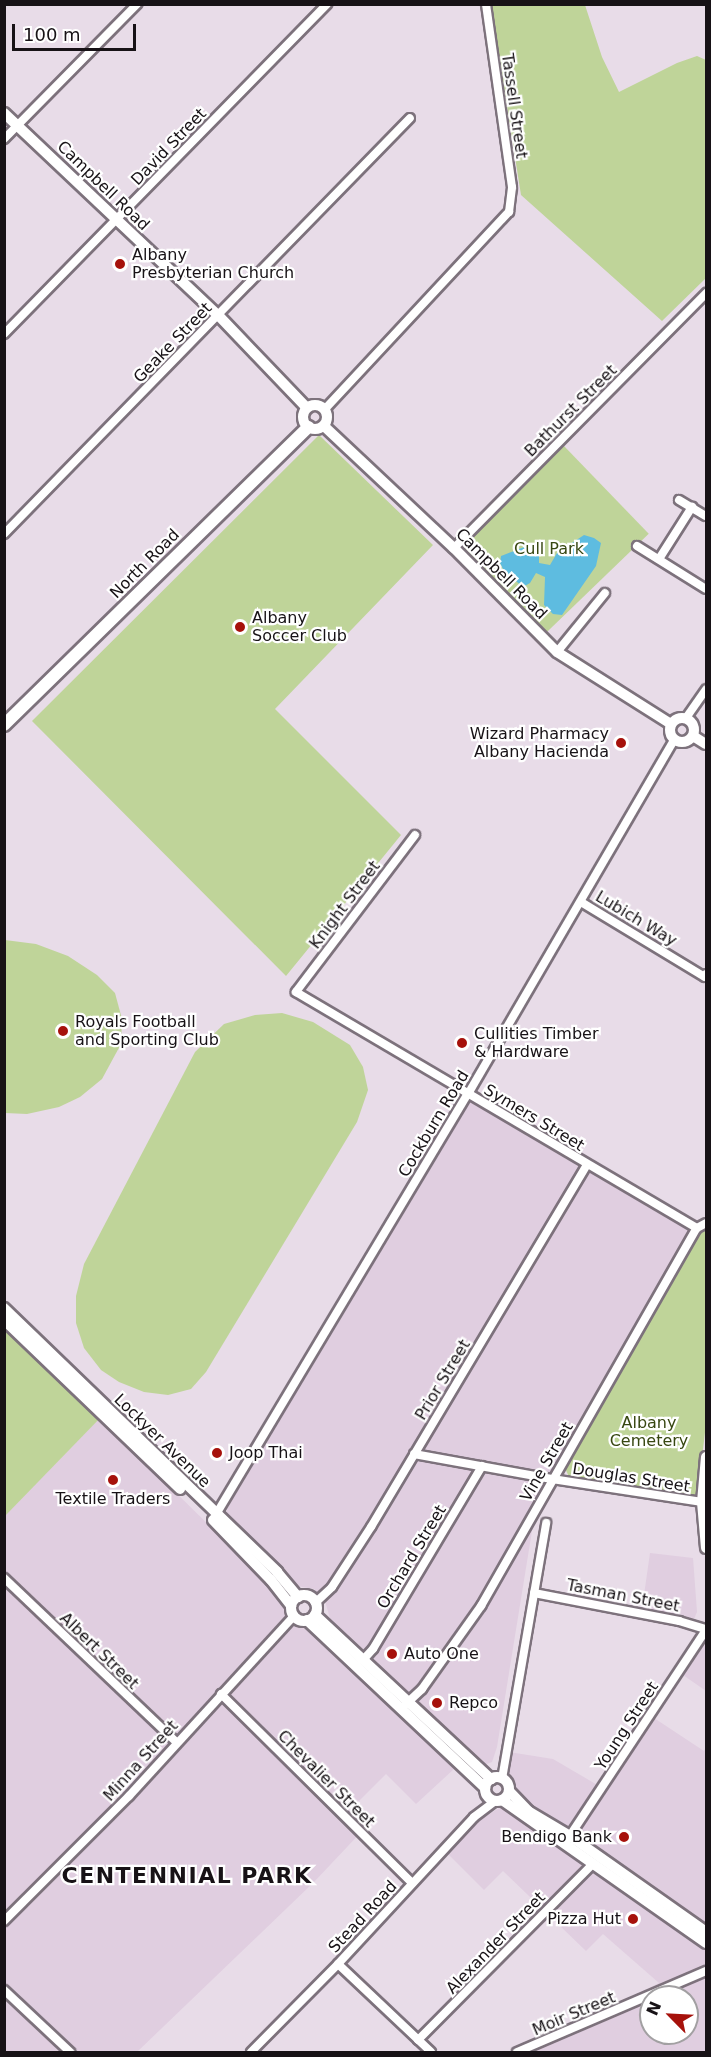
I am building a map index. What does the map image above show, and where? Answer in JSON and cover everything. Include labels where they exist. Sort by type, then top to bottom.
[{"type":"main road","name":"Campbell Road","points":[[4,113],[219,316],[307,408]]},
{"type":"main road","points":[[316,405],[325,409],[328,418],[324,426],[316,429],[308,427],[303,416],[307,408],[316,405]]},
{"type":"main road","name":"Campbell Road","points":[[324,426],[454,548],[557,652],[671,724]]},
{"type":"main road","name":"North Road","points":[[6,719],[308,427]]},
{"type":"main road","points":[[678,718],[686,718],[693,723],[693,736],[687,742],[674,740],[670,732],[671,724],[678,718]]},
{"type":"main road","points":[[693,736],[706,744]]},
{"type":"main road","name":"Lockyer Avenue","points":[[4,1308],[214,1517],[294,1607]]},
{"type":"main road","name":"Lockyer Avenue","points":[[4,1320],[214,1517]]},
{"type":"main road","points":[[706,1456],[702,1502],[706,1548]]},
{"type":"main road","points":[[311,1618],[315,1603],[308,1596],[294,1607],[363,1660],[404,1706]]},
{"type":"main road","points":[[311,1618],[404,1706],[493,1782],[502,1797]]},
{"type":"main road","points":[[493,1782],[487,1796],[502,1797],[528,1811],[634,1886],[706,1932]]},
{"type":"main road","points":[[567,1840],[593,1864],[634,1886],[706,1943]]},
{"type":"street","points":[[4,139],[137,4]]},
{"type":"street","name":"David Street","points":[[4,334],[327,4]]},
{"type":"street","name":"Tassell Street","points":[[325,409],[509,212],[512,188],[486,4]]},
{"type":"street","name":"Geake Street","points":[[4,534],[410,118]]},
{"type":"street","name":"Bathurst Street","points":[[454,548],[706,293]]},
{"type":"street","points":[[679,500],[706,516]]},
{"type":"street","points":[[658,559],[692,507]]},
{"type":"street","points":[[637,546],[706,589]]},
{"type":"street","points":[[557,652],[604,593]]},
{"type":"street","points":[[686,718],[706,689]]},
{"type":"street","name":"Cockburn Road","points":[[214,1517],[468,1094],[674,740]]},
{"type":"street","name":"Knight Street","points":[[296,992],[415,835]]},
{"type":"street","name":"Lubich Way","points":[[581,902],[705,977],[706,974]]},
{"type":"street","name":"Symers Street","points":[[296,992],[697,1228]]},
{"type":"street","name":"Prior Street","points":[[315,1603],[332,1587],[346,1567],[587,1165]]},
{"type":"street","name":"Vine Street","points":[[404,1706],[422,1689],[481,1606],[697,1228],[706,1222]]},
{"type":"street","name":"Douglas Street","points":[[414,1454],[552,1479],[702,1502]]},
{"type":"street","name":"Orchard Street","points":[[363,1660],[373,1649],[482,1466]]},
{"type":"street","points":[[493,1782],[534,1593],[546,1523]]},
{"type":"street","name":"Albert Street","points":[[4,1578],[176,1742]]},
{"type":"street","name":"Tasman Street","points":[[534,1593],[679,1621],[706,1629]]},
{"type":"street","name":"Minna Street","points":[[4,1921],[129,1796],[221,1694],[294,1607]]},
{"type":"street","name":"Young Street","points":[[567,1840],[706,1629]]},
{"type":"street","name":"Chevalier Street","points":[[221,1694],[412,1883]]},
{"type":"street","name":"Stead Road","points":[[251,2052],[338,1964],[474,1817],[502,1797]]},
{"type":"street","name":"Alexander Street","points":[[418,2040],[593,1864]]},
{"type":"street","points":[[338,1964],[431,2052]]},
{"type":"street","name":"Moir Street","points":[[518,2052],[706,1971]]},
{"type":"street","points":[[4,1990],[65,2051]]},
{"type":"shaded area","points":[[476,1102],[692,1230],[538,1494],[497,1747],[492,1762],[484,1765],[392,1683],[331,1622],[325,1601],[314,1589],[297,1586],[225,1515],[236,1489],[467,1104]]},
{"type":"shaded area","points":[[100,1418],[282,1597],[287,1615],[295,1623],[306,1625],[454,1769],[416,1804],[386,1774],[349,1811],[365,1828],[314,1882],[137,2052],[71,2052],[5,1986],[4,1516]]},
{"type":"shaded area","points":[[650,1553],[693,1558],[697,1612],[694,1619],[642,1609]]},
{"type":"shaded area","points":[[706,1636],[706,1691],[683,1675]]},
{"type":"shaded area","points":[[654,1718],[704,1751],[706,1747],[706,2052],[519,2052],[639,1993],[639,2045],[699,2045],[699,1985],[655,1985],[659,1983],[603,1934],[586,1951],[503,1871],[484,1890],[447,1853],[477,1822],[510,1801],[516,1793],[507,1767],[509,1752],[553,1759],[606,1790]]},
{"type":"shaded area","points":[[5,1994],[64,2052],[5,2052]]},
{"type":"green space","points":[[491,5],[585,5],[602,57],[619,92],[677,63],[697,56],[706,60],[706,278],[662,321],[521,195]]},
{"type":"green space","name":"Albany Soccer Club","points":[[319,435],[433,545],[275,709],[401,835],[286,976],[32,721]]},
{"type":"green space","name":"Cull Park","points":[[564,446],[649,534],[546,633],[461,545]]},
{"type":"green space","name":"Royals Football and Sporting Club","points":[[5,940],[36,944],[68,956],[97,975],[115,993],[122,1019],[121,1044],[102,1079],[80,1097],[59,1107],[27,1114],[5,1113]]},
{"type":"green space","points":[[282,1013],[313,1022],[350,1045],[363,1067],[368,1090],[357,1122],[206,1372],[191,1389],[168,1395],[144,1392],[119,1382],[101,1370],[84,1348],[76,1323],[76,1296],[84,1264],[195,1052],[224,1024],[255,1015]]},
{"type":"green space","name":"Albany Cemetery","points":[[706,1226],[706,1424],[698,1491],[692,1498],[569,1477],[565,1468],[688,1249]]},
{"type":"green space","points":[[5,1321],[105,1413],[5,1516]]},
{"type":"water","points":[[584,535],[601,543],[596,566],[562,615],[553,614],[544,605],[545,577],[536,573],[530,583],[523,587],[504,571],[500,563],[501,556],[527,546],[539,550],[539,563],[550,565],[557,553]]},
{"type":"place","name":"Albany Presbyterian Church","points":[[120,264]]},
{"type":"place","name":"Albany Soccer Club","points":[[240,627]]},
{"type":"place","name":"Wizard Pharmacy Albany Hacienda","points":[[621,743]]},
{"type":"place","name":"Royals Football and Sporting Club","points":[[63,1031]]},
{"type":"place","name":"Cullities Timber & Hardware","points":[[462,1043]]},
{"type":"place","name":"Joop Thai","points":[[217,1453]]},
{"type":"place","name":"Textile Traders","points":[[113,1480]]},
{"type":"place","name":"Auto One","points":[[392,1654]]},
{"type":"place","name":"Repco","points":[[437,1703]]},
{"type":"place","name":"Bendigo Bank","points":[[624,1837]]},
{"type":"place","name":"Pizza Hut","points":[[633,1919]]},
{"type":"district","name":"CENTENNIAL PARK","points":[[187,1876]]}]
